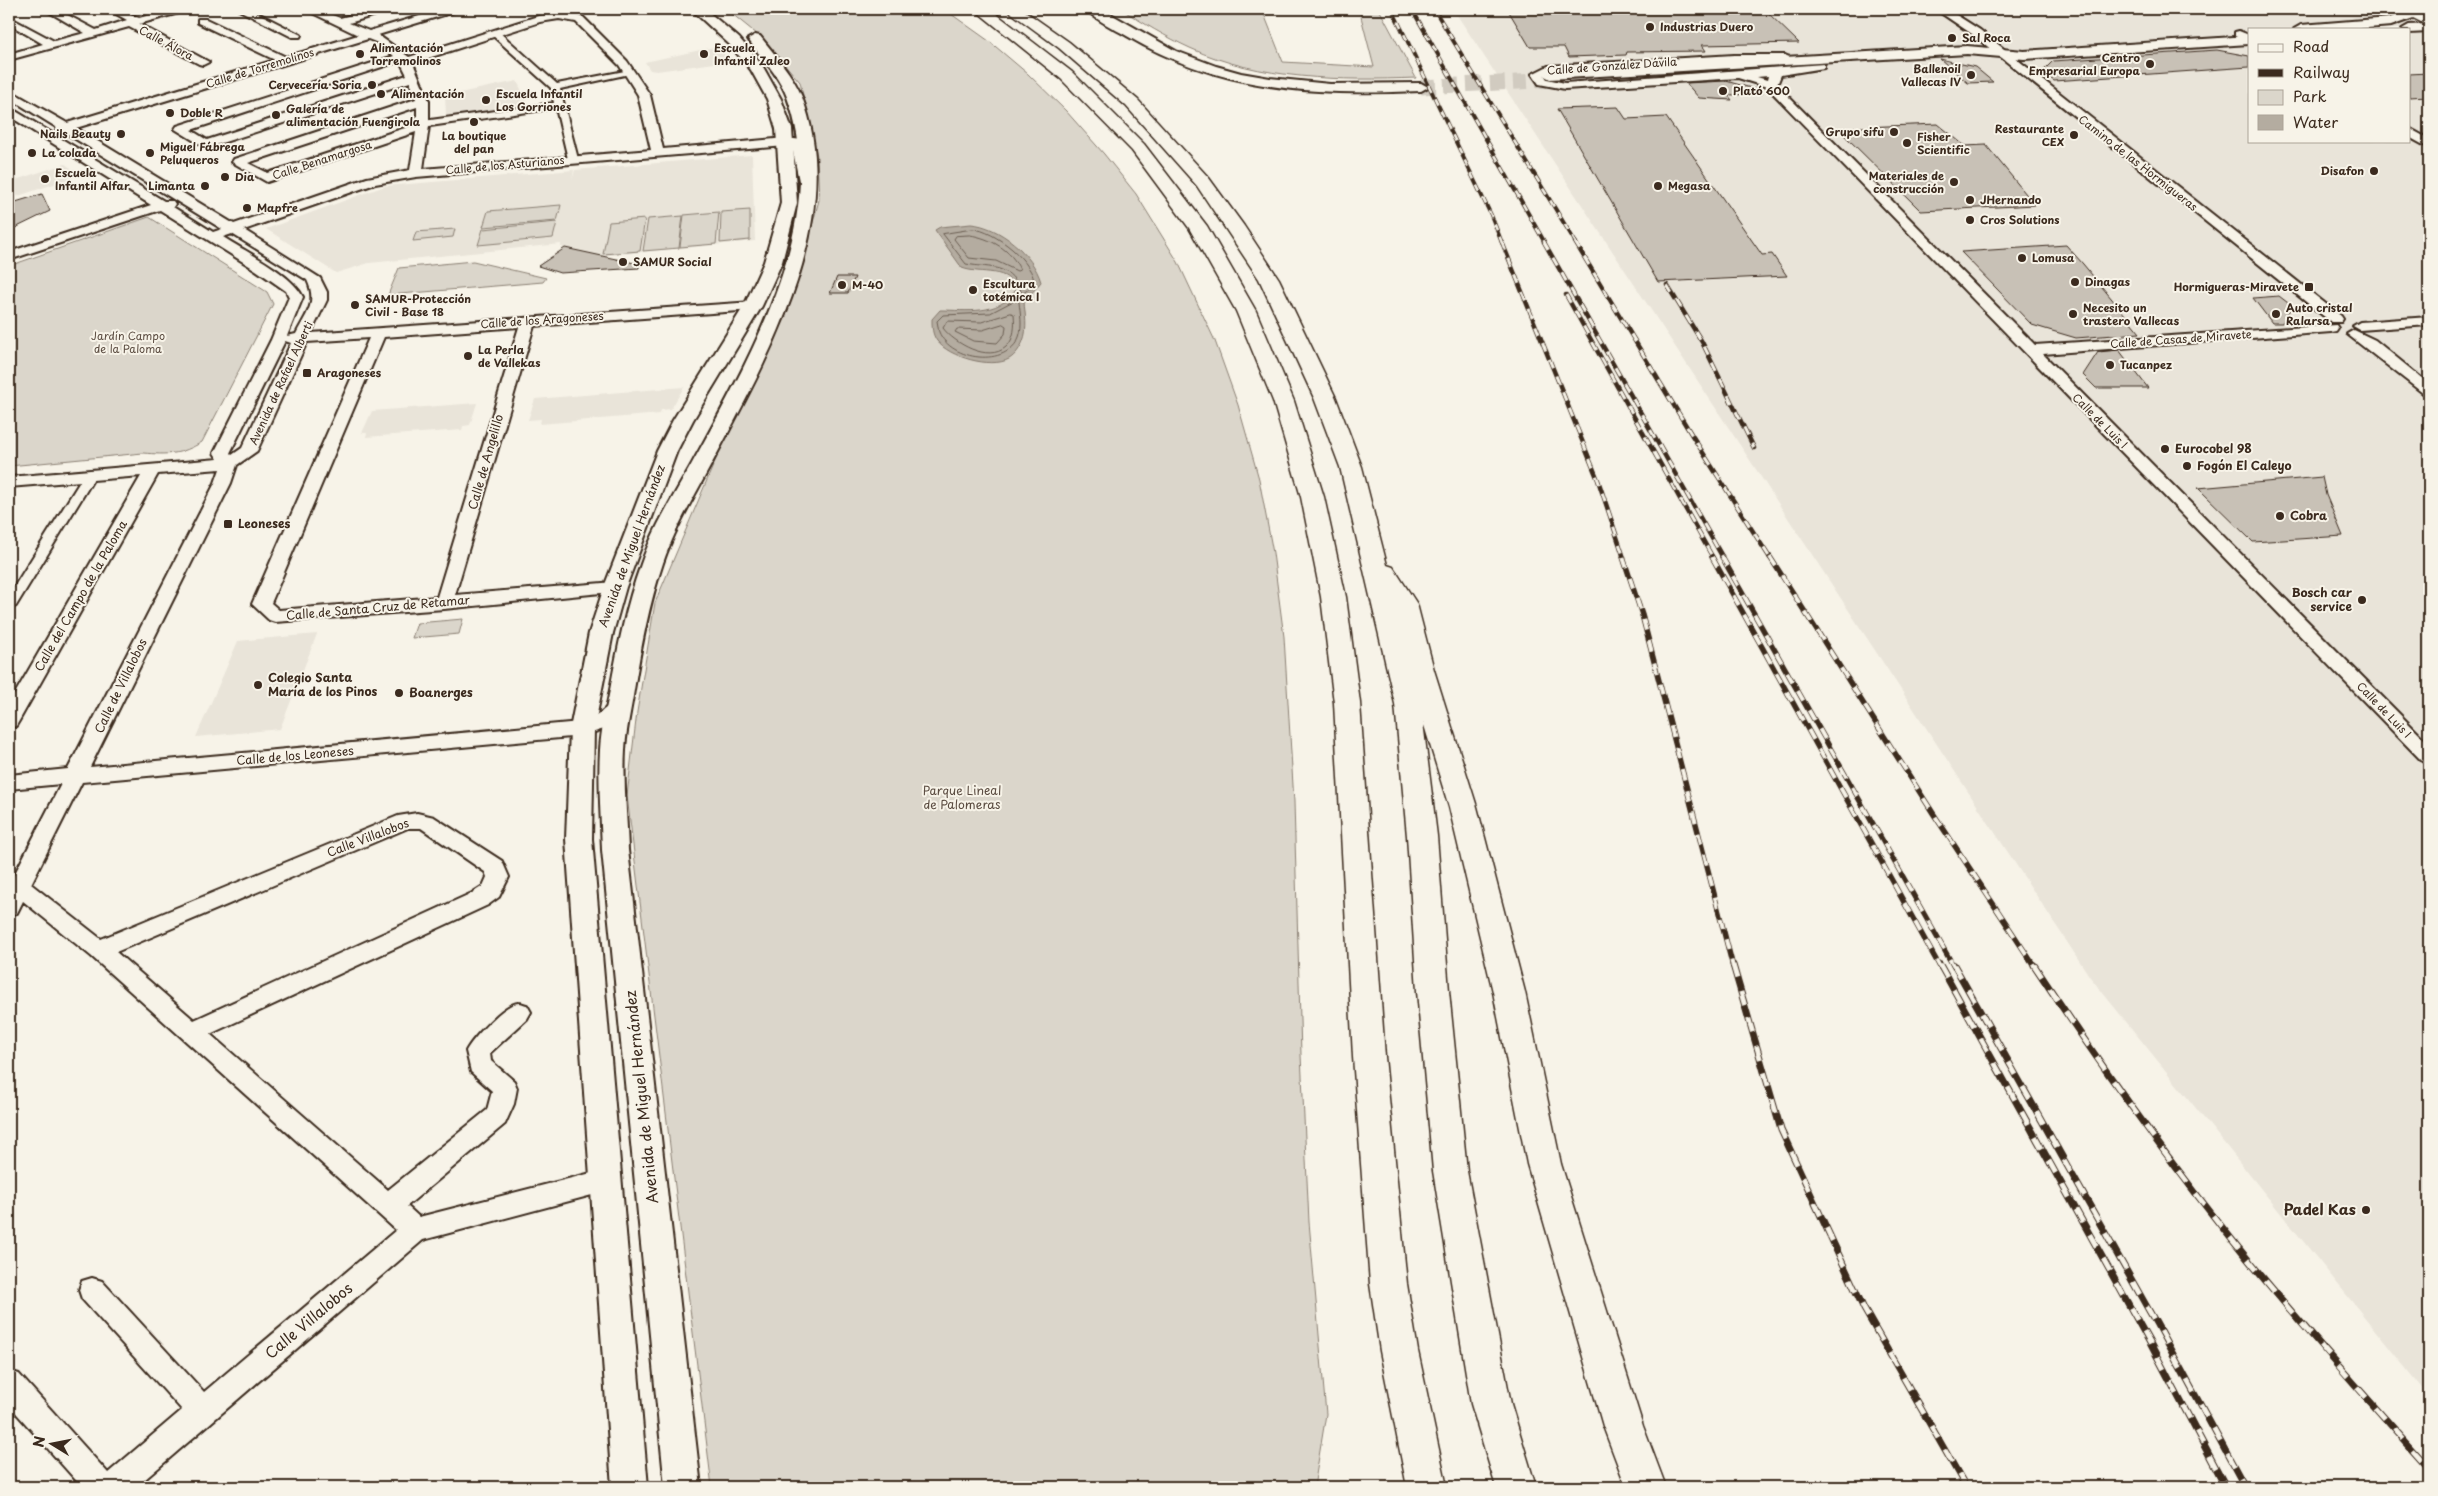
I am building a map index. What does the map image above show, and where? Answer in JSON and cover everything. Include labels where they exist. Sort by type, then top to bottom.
[{"type":"main road","points":[[981,9],[1012,30],[1080,86],[1136,145],[1170,186],[1203,233],[1255,327],[1290,417],[1311,488],[1328,565],[1346,699],[1359,859],[1369,1054],[1391,1305],[1427,1487]]},
{"type":"main road","points":[[1013,9],[1064,45],[1132,103],[1203,182],[1235,226],[1268,279],[1296,333],[1325,398],[1351,467],[1408,704],[1422,836],[1433,991],[1450,1171],[1490,1404],[1516,1487]]},
{"type":"main road","points":[[2414,10],[2429,22]]},
{"type":"main road","points":[[1373,554],[1404,604],[1421,670],[1468,825],[1509,992],[1544,1164],[1623,1426],[1646,1487]]},
{"type":"street","points":[[49,9],[94,33]]},
{"type":"street","name":"Calle Álora","points":[[112,9],[204,62]]},
{"type":"street","points":[[9,57],[178,9]]},
{"type":"street","points":[[242,9],[296,35]]},
{"type":"street","points":[[309,9],[382,41],[404,59],[424,101],[423,125],[416,172]]},
{"type":"street","points":[[322,14],[341,9]]},
{"type":"street","points":[[339,22],[384,9]]},
{"type":"street","name":"Calle de Torremolinos","points":[[68,127],[453,9]]},
{"type":"street","name":"Avenida de Miguel Hernández","points":[[630,1487],[579,839],[582,729],[601,632],[615,587],[666,451],[753,306],[773,262],[789,204],[786,142],[784,129],[774,99],[757,68],[734,41],[697,9]]},
{"type":"street","name":"Avenida de Miguel Hernández","points":[[683,1487],[615,850],[612,757],[619,707],[640,604],[658,546],[766,337],[796,258],[808,202],[808,156],[805,136],[794,96],[776,66],[754,37],[719,9]]},
{"type":"street","points":[[1093,9],[1175,56],[1237,76],[1327,88],[1420,85],[1320,82],[1247,71],[1220,64],[1177,48],[1110,9]]},
{"type":"street","name":"Camino de las Hormigueras","points":[[1940,9],[1976,32],[1998,52],[2333,323]]},
{"type":"street","points":[[2314,28],[2391,22],[2414,10]]},
{"type":"street","points":[[414,77],[206,144],[180,129],[538,19],[559,16],[579,19],[623,63],[644,95],[658,152]]},
{"type":"street","points":[[9,20],[53,44]]},
{"type":"street","points":[[202,21],[284,60]]},
{"type":"street","points":[[2410,29],[2429,28]]},
{"type":"street","points":[[423,125],[559,105],[555,87],[495,33]]},
{"type":"street","name":"Calle de González Dávila","points":[[1740,75],[1565,86],[1550,84],[1539,78],[1540,72],[1549,71],[1975,58],[1998,52],[2024,56],[2247,36]]},
{"type":"street","name":"Calle de Luis I","points":[[1740,75],[1774,79],[1816,62]]},
{"type":"street","points":[[555,87],[630,73]]},
{"type":"street","name":"Calle de Luis I","points":[[1774,79],[2030,350],[2429,756]]},
{"type":"street","name":"Avenida de Rafael Alberti","points":[[9,93],[68,127],[313,278],[320,292],[320,300],[249,451],[230,463],[222,453],[278,340],[296,297],[292,289],[262,267],[160,206],[9,111]]},
{"type":"street","name":"Calle Benamargosa","points":[[423,125],[267,178],[238,162],[424,101]]},
{"type":"street","points":[[560,108],[573,160]]},
{"type":"street","points":[[46,134],[68,127]]},
{"type":"street","points":[[2410,133],[2429,144]]},
{"type":"street","name":"Avenida de Miguel Hernández","points":[[786,142],[798,143],[801,172],[808,202]]},
{"type":"street","name":"Calle de los Asturianos","points":[[233,229],[372,181],[416,172],[786,142]]},
{"type":"street","points":[[9,248],[117,211],[134,204],[144,196],[171,190]]},
{"type":"street","points":[[9,256],[125,216],[185,199]]},
{"type":"street","points":[[211,237],[233,229]]},
{"type":"street","name":"Calle de los Aragoneses","points":[[278,340],[753,306]]},
{"type":"street","name":"Calle de Angelillo","points":[[444,603],[528,321]]},
{"type":"street","points":[[2333,323],[2344,334],[2357,330],[2429,321]]},
{"type":"street","name":"Calle de Casas de Miravete","points":[[2030,350],[2333,323]]},
{"type":"street","points":[[2357,330],[2370,343],[2429,391]]},
{"type":"street","name":"Calle de Santa Cruz de Retamar","points":[[379,332],[261,604],[275,616],[615,587]]},
{"type":"street","name":"Avenida de Miguel Hernández","points":[[718,363],[717,376],[703,404],[704,407],[714,411],[723,410],[736,397]]},
{"type":"street","name":"Avenida de Miguel Hernández","points":[[666,451],[683,432],[699,431],[705,436],[692,466],[688,489]]},
{"type":"street","points":[[12,486],[90,475],[230,463]]},
{"type":"street","name":"Calle de Villalobos","points":[[14,897],[223,483],[230,463]]},
{"type":"street","name":"Calle del Campo de la Paloma","points":[[9,721],[152,471]]},
{"type":"street","points":[[9,606],[90,475]]},
{"type":"street","points":[[582,729],[600,723],[619,707]]},
{"type":"street","name":"Calle de los Leoneses","points":[[9,782],[582,729]]},
{"type":"street","name":"Calle Villalobos","points":[[99,950],[405,821],[417,820],[427,822],[494,867],[498,877],[491,891],[480,899],[191,1032]]},
{"type":"street","points":[[14,897],[99,950],[416,1230]]},
{"type":"street","points":[[388,1206],[496,1116],[502,1104],[505,1088],[480,1065],[478,1051],[486,1041],[519,1012]]},
{"type":"street","name":"Calle Villalobos","points":[[114,1487],[416,1230],[607,1180]]},
{"type":"street","points":[[92,1290],[202,1411]]},
{"type":"street","points":[[9,1384],[101,1487]]},
{"type":"shaded area","points":[[1453,9],[2403,9],[2429,20],[2429,1397],[2090,977]]},
{"type":"shaded area","name":"Escuela Infantil Zaleo","points":[[719,46],[729,61],[657,71],[650,70],[645,62]]},
{"type":"shaded area","name":"Escuela Infantil Los Gorriones","points":[[517,81],[529,106],[452,117],[452,115],[446,115],[445,96]]},
{"type":"shaded area","points":[[752,155],[755,241],[599,256],[561,247],[561,244],[369,263],[336,273],[266,229],[385,186],[574,170],[572,180],[575,170]]},
{"type":"shaded area","name":"Escuela Infantil Alfar","points":[[65,164],[81,175],[9,199],[9,182]]},
{"type":"shaded area","points":[[684,387],[671,409],[661,410],[660,414],[540,424],[541,419],[528,420],[535,399]]},
{"type":"shaded area","points":[[477,403],[470,425],[463,426],[462,430],[366,437],[367,433],[362,433],[372,411]]},
{"type":"shaded area","name":"Colegio Santa María de los Pinos","points":[[317,634],[280,729],[196,737],[238,641]]},
{"type":"green space","name":"Parque Lineal de Palomeras","points":[[726,9],[944,9],[989,41],[1028,74],[1066,111],[1104,154],[1136,194],[1178,262],[1215,341],[1238,405],[1259,479],[1273,553],[1284,637],[1294,802],[1301,1055],[1309,1222],[1326,1414],[1314,1487],[712,1487],[627,796],[637,712],[655,603],[732,421],[796,286],[819,200],[817,156],[800,82],[763,39]]},
{"type":"green space","points":[[1121,9],[1262,9],[1283,62],[1374,67],[1359,9],[1379,9],[1416,78],[1330,78],[1301,76],[1244,67],[1190,48],[1155,30]]},
{"type":"green space","points":[[561,205],[557,221],[483,227],[488,211]]},
{"type":"green space","points":[[750,210],[750,240],[720,243],[721,212]]},
{"type":"green space","points":[[719,212],[716,244],[680,247],[684,215]]},
{"type":"green space","points":[[683,216],[679,248],[643,251],[648,219]]},
{"type":"green space","name":"Jardín Campo de la Paloma","points":[[149,217],[267,292],[273,304],[202,442],[174,453],[143,453],[9,466],[9,266]]},
{"type":"green space","points":[[645,219],[640,251],[603,254],[609,222]]},
{"type":"green space","points":[[557,222],[553,238],[478,245],[483,229]]},
{"type":"green space","points":[[455,229],[453,237],[413,241],[416,232]]},
{"type":"green space","points":[[473,261],[546,278],[543,282],[388,295],[399,268]]},
{"type":"green space","points":[[463,619],[459,634],[412,638],[417,623]]},
{"type":"water","points":[[971,224],[993,230],[1014,243],[1031,261],[1041,282],[1024,302],[1026,327],[1021,346],[1011,358],[1001,362],[992,363],[971,360],[951,352],[937,341],[933,330],[932,319],[940,310],[971,311],[991,308],[1000,305],[1015,291],[1013,283],[1008,278],[994,273],[962,268],[935,230],[940,227]]},
{"type":"building","name":"Industrias Duero","points":[[1764,9],[1799,43],[1702,45],[1706,51],[1627,52],[1626,55],[1569,57],[1564,47],[1530,47],[1508,10]]},
{"type":"building","name":"Centro Empresarial Europa","points":[[2217,50],[2248,56],[2248,67],[2054,81],[2042,72],[2053,61]]},
{"type":"building","name":"Ballenoil Vallecas IV","points":[[1940,59],[1975,67],[1993,82],[1968,83]]},
{"type":"building","points":[[2429,73],[2429,96],[2410,97],[2410,74]]},
{"type":"building","name":"Plató 600","points":[[1726,81],[1762,91],[1762,94],[1728,95],[1732,100],[1699,98],[1686,83]]},
{"type":"building","name":"Megasa","points":[[1618,107],[1626,119],[1666,117],[1762,255],[1772,254],[1787,276],[1658,282],[1557,109]]},
{"type":"building","points":[[1938,124],[1965,146],[1986,145],[2035,205],[1921,211],[1837,128]]},
{"type":"building","points":[[42,194],[50,211],[9,231],[9,204]]},
{"type":"building","points":[[2066,245],[2140,333],[2076,338],[2032,325],[1961,252]]},
{"type":"building","points":[[565,248],[639,264],[639,268],[560,273],[538,266]]},
{"type":"building","name":"M-40","points":[[837,277],[855,277],[848,293],[830,293]]},
{"type":"building","name":"Auto cristal Ralarsa","points":[[2279,296],[2292,306],[2282,323],[2272,323],[2253,298]]},
{"type":"building","name":"Tucanpez","points":[[2119,350],[2148,388],[2096,388],[2083,375],[2098,352]]},
{"type":"building","name":"Cobra","points":[[2322,477],[2326,495],[2343,536],[2253,542],[2198,488]]},
{"type":"tunnel","points":[[1421,87],[1555,80]]},
{"type":"railway","points":[[1392,9],[1491,215],[1502,243]]},
{"type":"railway","points":[[1412,9],[1545,243]]},
{"type":"railway","points":[[1434,9],[1576,243]]},
{"type":"railway","points":[[1502,242],[1598,480],[1624,558]]},
{"type":"railway","points":[[1544,242],[1723,558]]},
{"type":"railway","points":[[1575,242],[1693,437],[1770,558]]},
{"type":"railway","points":[[1667,285],[1702,342],[1754,448]]},
{"type":"railway","points":[[1566,295],[1713,558]]},
{"type":"railway","points":[[1623,557],[1642,615],[1733,967]]},
{"type":"railway","points":[[1712,557],[1940,967]]},
{"type":"railway","points":[[1722,557],[1954,967]]},
{"type":"railway","points":[[1770,557],[1933,813],[2035,967]]},
{"type":"railway","points":[[1733,965],[1781,1130],[1864,1309],[1966,1487]]},
{"type":"railway","points":[[1940,965],[2150,1343],[2226,1487]]},
{"type":"railway","points":[[1954,965],[2156,1323],[2245,1487]]},
{"type":"railway","points":[[2034,965],[2134,1110],[2241,1251],[2429,1468]]},
{"type":"place","name":"Industrias Duero","points":[[1650,27]]},
{"type":"place","name":"Sal Roca","points":[[1952,38]]},
{"type":"place","name":"Alimentación Torremolinos","points":[[360,54]]},
{"type":"place","name":"Escuela Infantil Zaleo","points":[[704,54]]},
{"type":"place","name":"Centro Empresarial Europa","points":[[2150,64]]},
{"type":"place","name":"Ballenoil Vallecas IV","points":[[1971,75]]},
{"type":"place","name":"Cervecería Soria","points":[[372,85]]},
{"type":"place","name":"Plató 600","points":[[1723,91]]},
{"type":"place","name":"Alimentación","points":[[381,94]]},
{"type":"place","name":"Escuela Infantil Los Gorriones","points":[[486,100]]},
{"type":"place","name":"Doble R","points":[[170,113]]},
{"type":"place","name":"Galería de alimentación Fuengirola","points":[[276,115]]},
{"type":"place","name":"La boutique del pan","points":[[474,122]]},
{"type":"place","name":"Grupo sifu","points":[[1894,132]]},
{"type":"place","name":"Nails Beauty","points":[[121,134]]},
{"type":"place","name":"Restaurante CEX","points":[[2074,135]]},
{"type":"place","name":"Fisher Scientific","points":[[1907,143]]},
{"type":"place","name":"La colada","points":[[32,153]]},
{"type":"place","name":"Miguel Fábrega Peluqueros","points":[[150,153]]},
{"type":"place","name":"Disafon","points":[[2374,171]]},
{"type":"place","name":"Dia","points":[[225,177]]},
{"type":"place","name":"Escuela Infantil Alfar","points":[[45,179]]},
{"type":"place","name":"Materiales de construcción","points":[[1954,182]]},
{"type":"place","name":"Limanta","points":[[205,186]]},
{"type":"place","name":"Megasa","points":[[1658,186]]},
{"type":"place","name":"JHernando","points":[[1970,200]]},
{"type":"place","name":"Mapfre","points":[[247,208]]},
{"type":"place","name":"Cros Solutions","points":[[1970,220]]},
{"type":"place","name":"Lomusa","points":[[2022,258]]},
{"type":"place","name":"SAMUR Social","points":[[623,262]]},
{"type":"place","name":"Dinagas","points":[[2075,282]]},
{"type":"place","name":"M-40","points":[[842,285]]},
{"type":"place","name":"Hormigueras-Miravete","points":[[2309,287]]},
{"type":"place","name":"Escultura totémica I","points":[[973,290]]},
{"type":"place","name":"SAMUR-Protección Civil - Base 18","points":[[355,305]]},
{"type":"place","name":"Necesito un trastero Vallecas","points":[[2073,314]]},
{"type":"place","name":"Auto cristal Ralarsa","points":[[2276,314]]},
{"type":"place","name":"La Perla de Vallekas","points":[[468,356]]},
{"type":"place","name":"Tucanpez","points":[[2110,365]]},
{"type":"place","name":"Aragoneses","points":[[307,373]]},
{"type":"place","name":"Eurocobel 98","points":[[2165,449]]},
{"type":"place","name":"Fogón El Caleyo","points":[[2187,466]]},
{"type":"place","name":"Cobra","points":[[2280,516]]},
{"type":"place","name":"Leoneses","points":[[228,524]]},
{"type":"place","name":"Bosch car service","points":[[2362,600]]},
{"type":"place","name":"Colegio Santa María de los Pinos","points":[[258,685]]},
{"type":"place","name":"Boanerges","points":[[399,693]]},
{"type":"place","name":"Padel Kas","points":[[2366,1210]]}]
